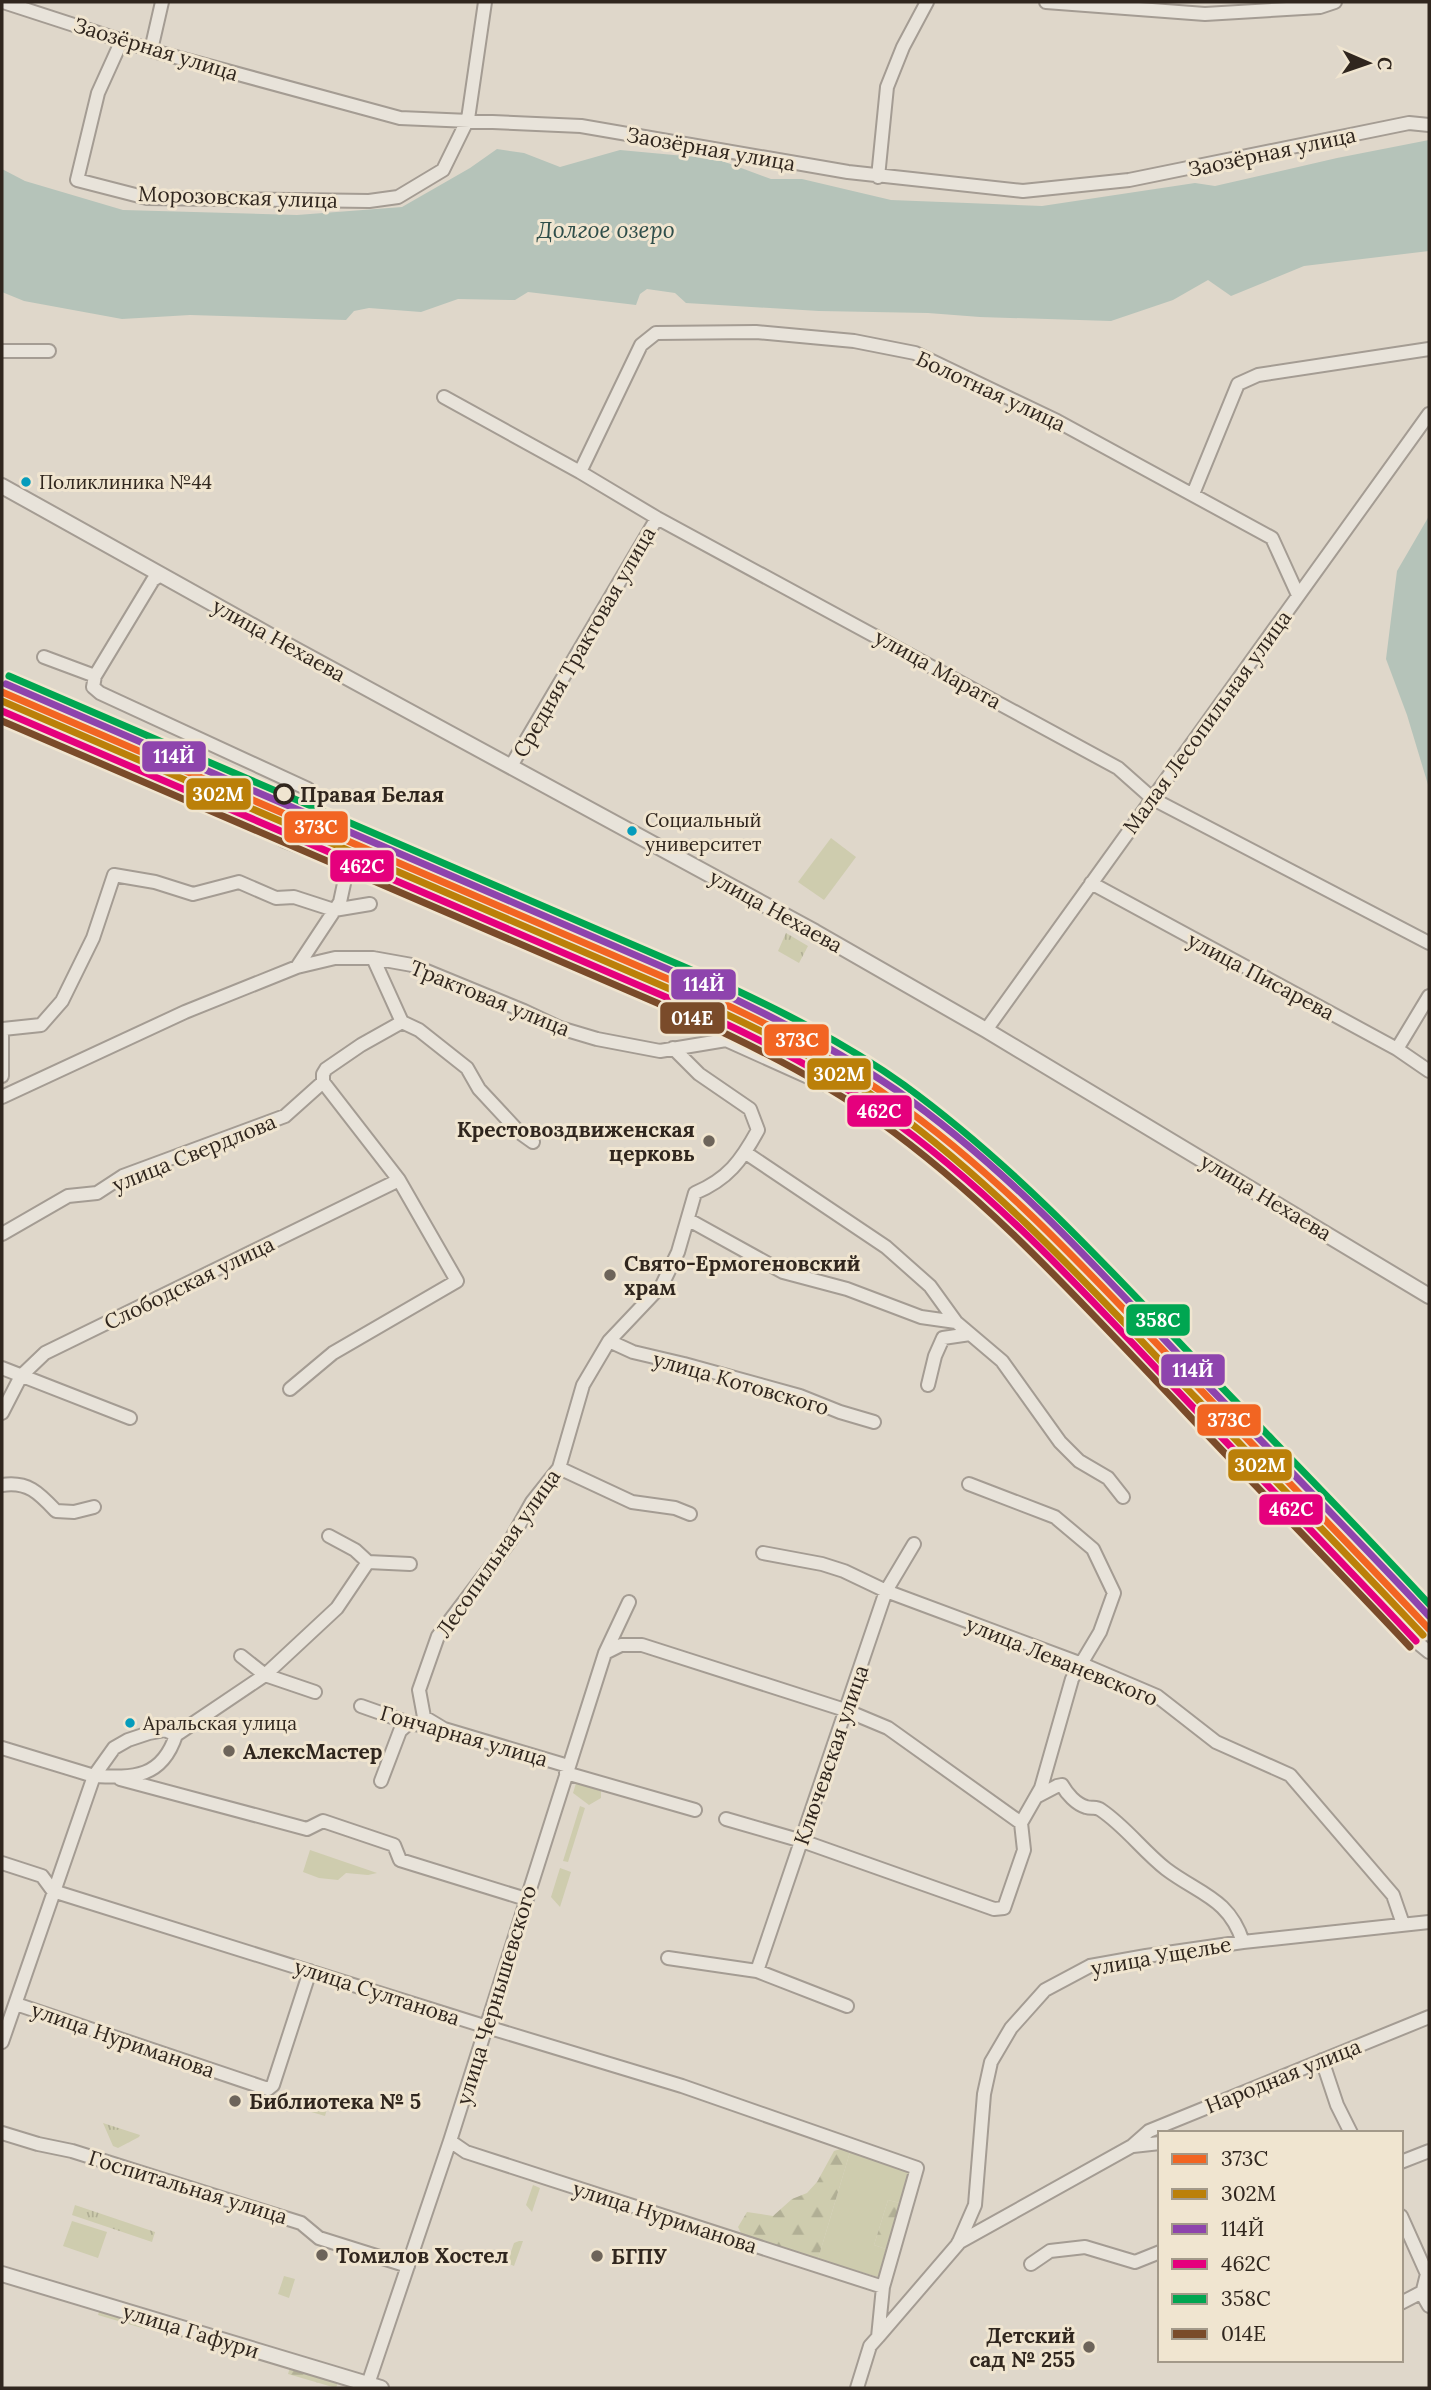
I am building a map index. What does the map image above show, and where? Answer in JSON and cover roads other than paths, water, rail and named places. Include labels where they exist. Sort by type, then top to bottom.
[{"type":"street","points":[[151,50],[162,2]]},
{"type":"street","points":[[468,119],[485,2]]},
{"type":"street","points":[[878,177],[887,87],[903,47],[927,2]]},
{"type":"street","points":[[1046,2],[1205,14],[1320,7],[1335,2]]},
{"type":"street","name":"Заозёрная улица","points":[[10,3],[151,50],[400,118],[581,126],[878,177],[1023,191],[1129,180],[1409,123],[1429,125]]},
{"type":"street","name":"Морозовская улица","points":[[122,40],[98,93],[77,180],[147,198],[369,201],[398,197],[443,170],[468,119]]},
{"type":"street","name":"Болотная улица","points":[[580,472],[641,345],[656,333],[756,332],[854,341],[915,353],[1057,421],[1272,538],[1298,595]]},
{"type":"street","points":[[1193,494],[1238,384],[1258,375],[1429,349]]},
{"type":"street","points":[[2,351],[49,351]]},
{"type":"street","name":"улица Марата","points":[[444,397],[657,518],[1118,768],[1153,799],[1429,943]]},
{"type":"street","name":"Малая Лесопильная улица","points":[[986,1030],[1429,414]]},
{"type":"street","name":"улица Нехаева","points":[[2,485],[161,575],[815,932],[986,1030],[1429,1296]]},
{"type":"street","name":"Средняя Трактовая улица","points":[[511,766],[657,518]]},
{"type":"street","points":[[161,575],[153,580],[95,676],[93,687],[100,693],[308,789]]},
{"type":"street","points":[[44,657],[95,676]]},
{"type":"street","points":[[2,710],[125,764],[186,795],[238,815],[285,841],[348,865],[340,902],[297,967]]},
{"type":"street","points":[[2,1076],[2,1029],[40,1025],[62,1001],[93,938],[114,875],[155,882],[193,894],[239,881],[276,898],[294,897],[334,910],[370,904]]},
{"type":"street","name":"улица Писарева","points":[[1090,883],[1397,1049],[1429,1071]]},
{"type":"street","name":"Трактовая улица","points":[[2,1097],[185,1013],[297,967],[335,958],[373,958],[412,965],[559,1028],[597,1039],[660,1051],[726,1040],[826,1085]]},
{"type":"street","points":[[373,958],[402,1022],[419,1030],[467,1068],[479,1089],[519,1132],[533,1142]]},
{"type":"street","points":[[1397,1049],[1429,996]]},
{"type":"street","name":"улица Свердлова","points":[[2,1234],[68,1196],[97,1193],[123,1176],[285,1116],[323,1082],[326,1069],[402,1022]]},
{"type":"street","name":"Лесопильная улица","points":[[443,1729],[424,1717],[419,1690],[438,1636],[510,1541],[532,1502],[559,1468],[583,1385],[609,1340],[662,1285],[678,1252],[695,1194],[716,1184],[741,1161],[758,1130],[750,1109],[699,1074],[673,1048]]},
{"type":"street","points":[[290,1390],[333,1353],[457,1281],[400,1180],[323,1082]]},
{"type":"street","points":[[746,1153],[886,1247],[930,1286],[956,1322],[1002,1361],[1060,1442],[1079,1461],[1108,1478],[1123,1497]]},
{"type":"street","name":"Слободская улица","points":[[2,1413],[21,1376],[45,1353],[400,1180]]},
{"type":"street","points":[[689,1220],[783,1272],[847,1289],[921,1317],[956,1322]]},
{"type":"street","points":[[928,1385],[934,1356],[943,1338],[970,1334]]},
{"type":"street","name":"улица Котовского","points":[[609,1340],[633,1352],[800,1396],[874,1422]]},
{"type":"street","points":[[2,1368],[130,1418]]},
{"type":"street","points":[[559,1468],[632,1502],[675,1508],[690,1514]]},
{"type":"street","points":[[2,1485],[12,1483],[36,1490],[55,1511],[74,1512],[94,1507]]},
{"type":"street","points":[[726,1819],[802,1841],[994,1909],[1004,1909],[1024,1850],[1021,1823],[1041,1788],[1072,1679],[1100,1632],[1114,1593],[1093,1549],[1055,1517],[969,1484]]},
{"type":"street","points":[[329,1536],[355,1550],[368,1562],[410,1564]]},
{"type":"street","name":"Ключевская улица","points":[[757,1971],[886,1591],[914,1544]]},
{"type":"street","name":"улица Леваневского","points":[[763,1553],[844,1571],[886,1591],[1082,1664],[1157,1696],[1216,1742],[1290,1775],[1392,1895],[1404,1924]]},
{"type":"street","points":[[2,1748],[94,1776],[113,1777],[150,1772],[163,1762],[176,1735],[265,1675],[337,1608],[368,1562]]},
{"type":"street","name":"улица Чернышевского","points":[[371,2387],[605,1653],[629,1602]]},
{"type":"street","points":[[1418,1643],[1429,1652]]},
{"type":"street","points":[[605,1653],[621,1645],[642,1645],[845,1710],[888,1728],[1021,1823]]},
{"type":"street","points":[[241,1656],[265,1675],[315,1692]]},
{"type":"street","name":"Гончарная улица","points":[[361,1706],[409,1723],[443,1729],[695,1810]]},
{"type":"street","points":[[380,1782],[400,1731],[409,1723]]},
{"type":"street","points":[[2,2042],[94,1776],[114,1748],[128,1740],[165,1730],[176,1735]]},
{"type":"street","points":[[113,1777],[307,1829],[323,1821],[394,1845],[400,1860],[526,1899]]},
{"type":"street","points":[[1035,1797],[1062,1785],[1067,1794],[1078,1803],[1099,1808],[1129,1832],[1165,1868],[1225,1908],[1238,1928],[1243,1942]]},
{"type":"street","name":"улица Султанова","points":[[2,1863],[42,1876],[53,1891],[682,2086],[917,2168],[883,2287]]},
{"type":"street","name":"улица Ущелье","points":[[878,2337],[958,2244],[975,2205],[984,2094],[991,2062],[1011,2028],[1045,1990],[1090,1966],[1243,1942],[1429,1922]]},
{"type":"street","points":[[668,1958],[757,1971],[847,2006]]},
{"type":"street","name":"улица Нуриманова","points":[[16,2004],[270,2088],[310,1971]]},
{"type":"street","name":"Народная улица","points":[[958,2244],[1132,2146],[1149,2131],[1429,2017]]},
{"type":"street","points":[[1322,2060],[1337,2105],[1350,2131]]},
{"type":"street","name":"Госпитальная улица","points":[[2,2133],[72,2151],[301,2223],[319,2238],[408,2266]]},
{"type":"street","name":"улица Нуриманова","points":[[450,2141],[466,2152],[883,2287]]},
{"type":"street","points":[[1132,2146],[1158,2143]]},
{"type":"street","points":[[1403,2161],[1429,2151]]},
{"type":"street","points":[[1403,2220],[1427,2274],[1425,2291],[1429,2306]]},
{"type":"street","points":[[1031,2264],[1050,2251],[1085,2247],[1135,2262],[1158,2253]]},
{"type":"street","name":"улица Гафури","points":[[2,2274],[371,2387]]},
{"type":"street","points":[[857,2388],[870,2346],[878,2337],[883,2287]]},
{"type":"street","points":[[1403,2302],[1425,2291]]},
{"type":"water","name":"Долгое озеро","points":[[1429,140],[1429,251],[1304,266],[1231,296],[1208,280],[1173,300],[1111,321],[819,311],[686,303],[675,293],[647,289],[640,294],[636,305],[528,292],[515,300],[458,299],[421,312],[369,308],[354,311],[346,320],[190,315],[122,319],[24,301],[2,292],[2,169],[25,181],[123,210],[297,215],[402,207],[470,168],[497,149],[524,153],[560,167],[620,150],[717,159],[771,179],[802,179],[891,200],[1042,206],[1195,183],[1215,186]]},
{"type":"water","points":[[1429,516],[1429,788],[1407,715],[1386,659],[1397,571]]},
{"type":"place","name":"Поликлиника №44","points":[[26,482]]},
{"type":"place","name":"Правая Белая","points":[[284,794]]},
{"type":"place","name":"Социальный университет","points":[[632,831]]},
{"type":"place","name":"Крестовоздвиженская церковь","points":[[709,1141]]},
{"type":"place","name":"Свято-Ермогеновский храм","points":[[610,1275]]},
{"type":"place","name":"Аральская улица","points":[[130,1723]]},
{"type":"place","name":"АлексМастер","points":[[229,1751]]},
{"type":"place","name":"Библиотека № 5","points":[[235,2101]]},
{"type":"place","name":"Томилов Хостел","points":[[322,2255]]},
{"type":"place","name":"БГПУ","points":[[597,2256]]},
{"type":"place","name":"Детский сад № 255","points":[[1089,2347]]}]
